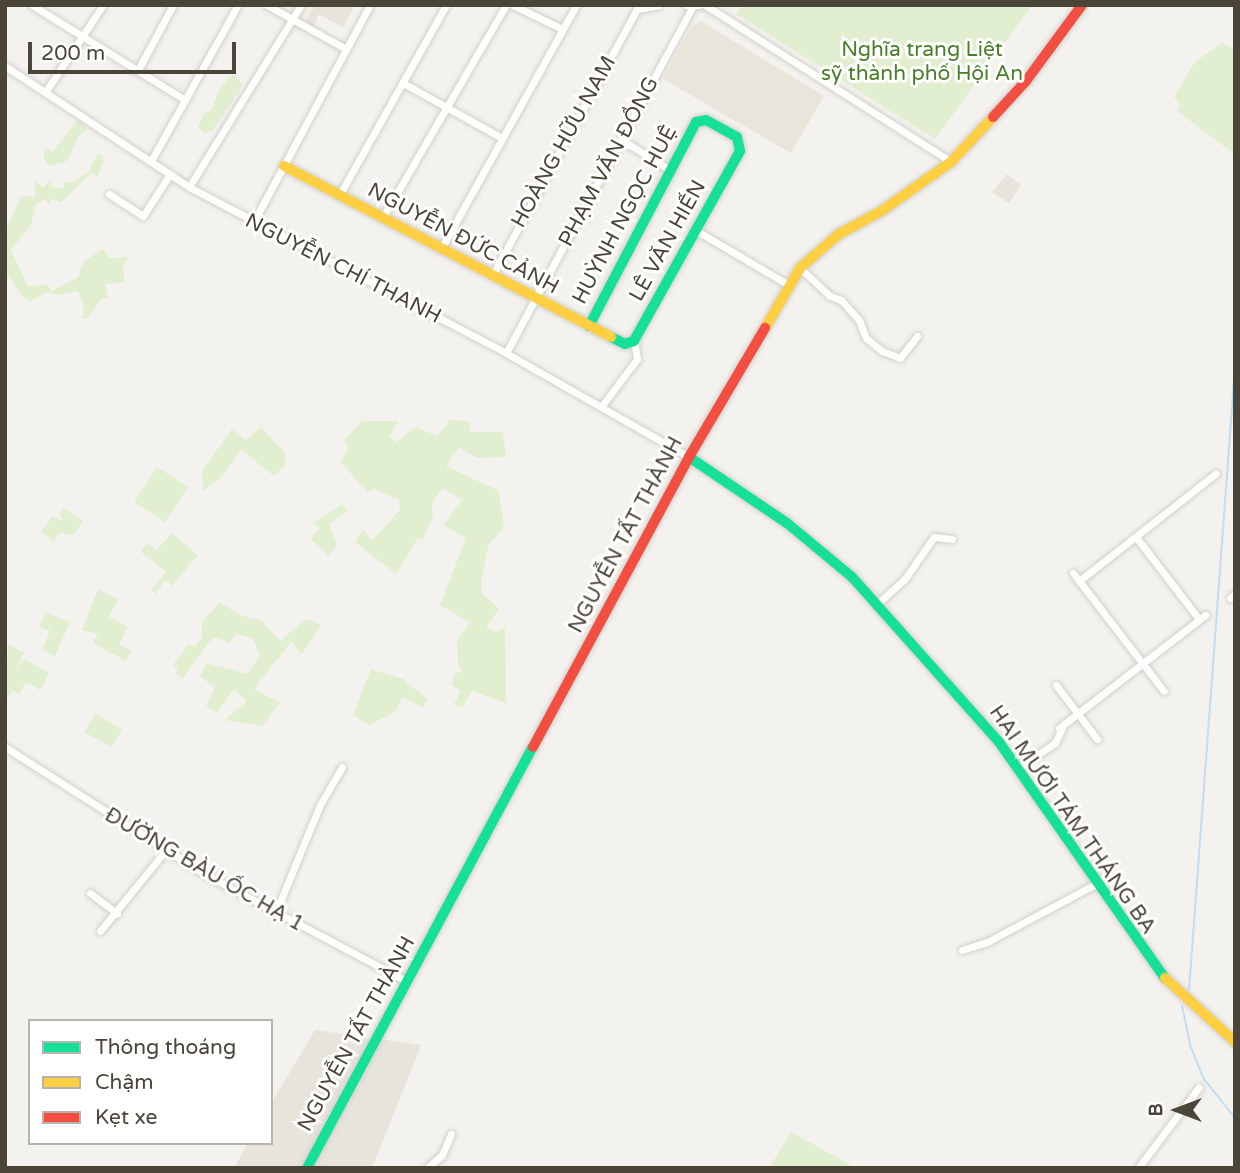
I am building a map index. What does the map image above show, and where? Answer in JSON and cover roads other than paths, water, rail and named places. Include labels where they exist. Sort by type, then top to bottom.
[{"type":"street","points":[[32,5],[185,100]]},
{"type":"street","points":[[46,91],[103,5]]},
{"type":"street","points":[[138,70],[173,5]]},
{"type":"street","points":[[151,161],[238,5]]},
{"type":"street","points":[[267,5],[292,22],[346,49]]},
{"type":"street","points":[[189,187],[301,5]]},
{"type":"street","points":[[253,223],[370,5]]},
{"type":"street","points":[[340,194],[446,5]]},
{"type":"street","points":[[383,217],[506,5]]},
{"type":"street","points":[[513,5],[562,29]]},
{"type":"street","points":[[441,249],[576,5]]},
{"type":"street","points":[[635,7],[659,5]]},
{"type":"street","name":"NGUYỄN TẤT THÀNH","points":[[307,1168],[689,457],[800,268],[839,234],[883,210],[951,162],[1026,81],[1082,5]]},
{"type":"street","points":[[695,6],[951,162]]},
{"type":"street","name":"PHẠM VĂN ĐỒNG","points":[[506,353],[695,6]]},
{"type":"street","name":"HOÀNG HỮU NAM","points":[[492,276],[635,7]]},
{"type":"street","name":"NGUYỄN CHÍ THANH","points":[[5,66],[189,187],[253,223],[506,353],[689,457]]},
{"type":"street","points":[[403,83],[502,138]]},
{"type":"street","name":"LÊ VĂN HIẾN","points":[[629,342],[697,231],[740,151],[737,137],[706,120],[696,122]]},
{"type":"street","name":"HUỲNH NGỌC HUỆ","points":[[589,326],[696,122]]},
{"type":"street","points":[[622,140],[670,170]]},
{"type":"street","name":"NGUYỄN ĐỨC CẢNH","points":[[284,166],[535,299],[629,342]]},
{"type":"street","points":[[109,194],[143,216],[170,174]]},
{"type":"street","points":[[697,231],[789,285]]},
{"type":"street","points":[[800,268],[830,296],[841,300],[859,320],[866,338],[882,351],[900,358],[917,336]]},
{"type":"street","points":[[600,407],[637,359],[629,342]]},
{"type":"street","name":"HAI MƯƠI TÁM THÁNG BA","points":[[689,457],[823,549],[877,604],[999,742],[1094,885],[1154,968],[1235,1042]]},
{"type":"street","points":[[1079,581],[1216,473]]},
{"type":"street","points":[[877,604],[904,580],[934,537],[952,539]]},
{"type":"street","points":[[1016,769],[1055,743],[1061,726],[1202,617],[1136,537]]},
{"type":"street","points":[[1073,573],[1164,691]]},
{"type":"street","points":[[1056,685],[1097,739]]},
{"type":"street","name":"ĐƯỜNG BÀU ỐC HẠ 1","points":[[5,747],[165,850],[275,914],[408,982]]},
{"type":"street","points":[[275,914],[320,805],[342,766]]},
{"type":"street","points":[[100,931],[165,850]]},
{"type":"street","points":[[962,950],[989,941],[1094,885]]},
{"type":"street","points":[[90,893],[117,913]]},
{"type":"street","points":[[1138,1168],[1199,1087]]},
{"type":"street","points":[[427,1168],[442,1155],[451,1134]]},
{"type":"waterway","points":[[1189,990],[1235,367]]},
{"type":"waterway","points":[[1182,1006],[1190,1045],[1204,1079],[1235,1118]]},
{"type":"park label","name":"Nghĩa trang Liệt sỹ thành phố Hội An","points":[[922,62]]}]
